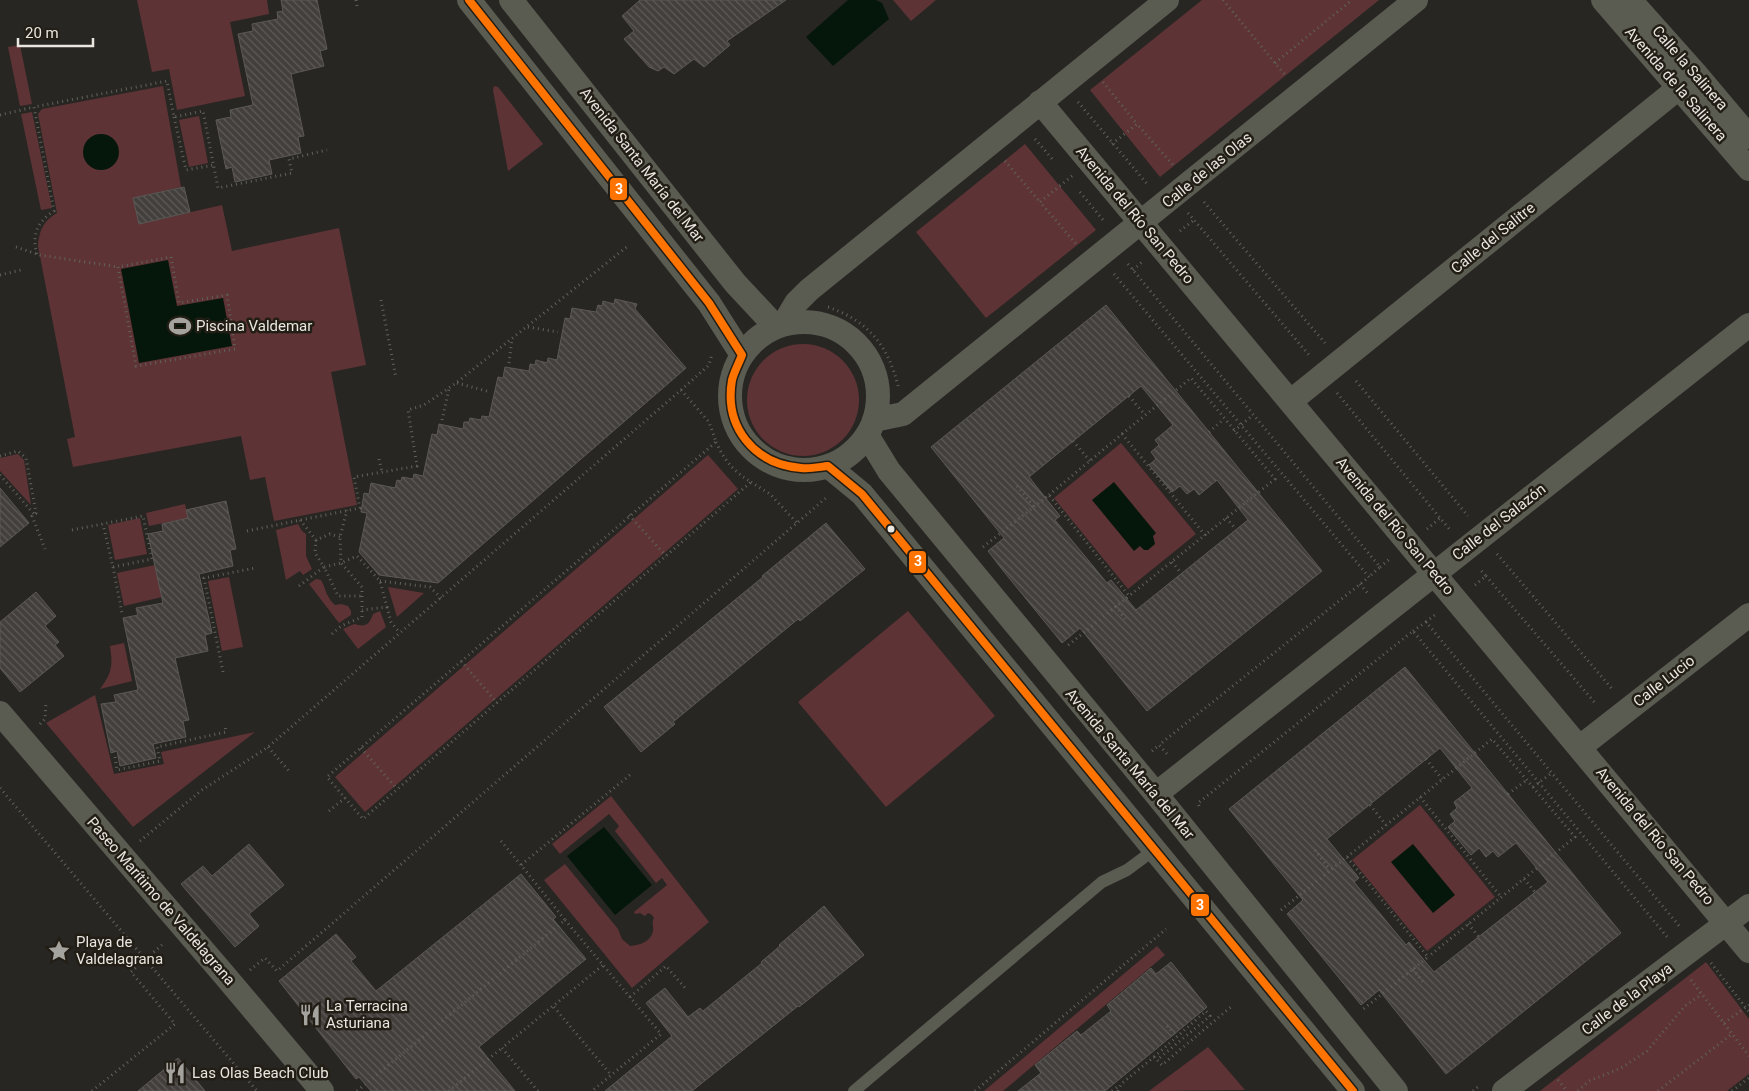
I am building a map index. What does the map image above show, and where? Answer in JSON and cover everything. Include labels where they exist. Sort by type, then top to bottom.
[{"type":"street","points":[[469,0],[709,303],[742,355]]},
{"type":"street","points":[[779,326],[796,302],[809,290],[1166,0]]},
{"type":"street","name":"Calle de las Olas","points":[[870,428],[903,414],[1416,0]]},
{"type":"street","name":"Avenida de la Salinera","points":[[1604,0],[1688,81],[1749,169]]},
{"type":"street","name":"Calle la Salinera","points":[[1630,0],[1688,81],[1749,137]]},
{"type":"street","name":"Avenida Santa María del Mar","points":[[518,3],[734,283],[779,326]]},
{"type":"street","name":"Calle del Salitre","points":[[1290,401],[1688,81]]},
{"type":"street","name":"Avenida del Río San Pedro","points":[[1040,102],[1749,950]]},
{"type":"street","points":[[806,322],[829,326],[849,337],[860,348],[875,374],[878,398],[870,428],[850,453],[828,466],[814,469],[791,468],[769,461],[750,447],[737,428],[730,406],[731,382],[734,372],[742,355],[757,338],[779,326],[806,322]]},
{"type":"street","name":"Calle del Salazón","points":[[1156,794],[1749,325]]},
{"type":"street","name":"Avenida Santa María del Mar","points":[[870,428],[889,471],[1156,794],[1396,1091]]},
{"type":"street","points":[[828,466],[862,494],[1353,1091]]},
{"type":"street","name":"Calle Lucio","points":[[1580,747],[1749,615]]},
{"type":"street","name":"Paseo Marítimo de Valdelagrana","points":[[0,713],[322,1091]]},
{"type":"street","name":"Paseo Marítimo de Valdelagrana","points":[[0,736],[215,987],[301,1091]]},
{"type":"street","name":"Calle de la Playa","points":[[1494,1087],[1749,906]]},
{"type":"lane","points":[[854,1091],[1102,882],[1119,875],[1154,850]]},
{"type":"path","points":[[356,0],[357,6]]},
{"type":"path","points":[[1223,0],[1288,80]]},
{"type":"path","points":[[1275,63],[1352,0]]},
{"type":"path","points":[[1100,78],[1137,124]]},
{"type":"path","points":[[0,115],[167,81],[186,170],[214,165]]},
{"type":"path","points":[[1075,98],[1153,192]]},
{"type":"path","points":[[34,107],[54,211],[46,216],[36,227],[35,247],[37,254]]},
{"type":"path","points":[[174,117],[203,111],[218,188],[292,172],[289,159],[327,150]]},
{"type":"path","points":[[1034,137],[1057,165]]},
{"type":"path","points":[[1002,158],[1040,202]]},
{"type":"path","points":[[1063,172],[1069,179]]},
{"type":"path","points":[[1075,186],[1104,221]]},
{"type":"path","points":[[1202,200],[1340,361],[1473,522]]},
{"type":"path","points":[[1187,212],[1315,362],[1340,361]]},
{"type":"path","points":[[247,531],[360,508],[354,477],[417,466],[408,410],[424,405],[449,388],[628,246]]},
{"type":"path","points":[[16,247],[37,254],[118,267],[171,258],[179,303],[226,295],[235,349],[136,366],[118,267]]},
{"type":"path","points":[[1123,258],[1380,567],[1159,745]]},
{"type":"path","points":[[1109,269],[1369,577]]},
{"type":"path","points":[[0,274],[21,270]]},
{"type":"path","points":[[809,290],[819,304],[854,318],[870,331],[885,351],[895,373],[901,396],[910,408]]},
{"type":"path","points":[[380,300],[396,378]]},
{"type":"path","points":[[527,326],[558,332]]},
{"type":"path","points":[[509,364],[512,338]]},
{"type":"path","points":[[1340,361],[1332,387],[1440,518]]},
{"type":"path","points":[[979,551],[1190,378],[1275,479],[1061,651]]},
{"type":"path","points":[[456,382],[490,392]]},
{"type":"path","points":[[442,420],[449,388]]},
{"type":"path","points":[[137,843],[202,790],[268,748],[681,390],[709,422],[716,442],[729,464],[739,474],[770,494],[797,523]]},
{"type":"path","points":[[1129,396],[1145,415]]},
{"type":"path","points":[[1234,431],[1253,415]]},
{"type":"path","points":[[1209,432],[1224,419]]},
{"type":"path","points":[[1122,434],[1205,536]]},
{"type":"path","points":[[1073,441],[1090,461]]},
{"type":"path","points":[[716,442],[326,777],[363,819],[751,482]]},
{"type":"path","points":[[0,456],[18,451],[26,458],[36,513],[32,516],[45,549]]},
{"type":"path","points":[[380,459],[382,472]]},
{"type":"path","points":[[0,475],[34,514]]},
{"type":"path","points":[[1018,486],[1034,506]]},
{"type":"path","points":[[250,970],[265,958],[277,972],[831,495]]},
{"type":"path","points":[[1048,495],[1129,596]]},
{"type":"path","points":[[332,634],[341,626],[362,617],[362,587],[340,563],[340,537],[347,510]]},
{"type":"path","points":[[630,515],[666,556]]},
{"type":"path","points":[[72,530],[143,516],[152,559],[113,567]]},
{"type":"path","points":[[1226,518],[1236,530]]},
{"type":"path","points":[[300,520],[316,540],[315,553],[338,596],[362,596]]},
{"type":"path","points":[[104,524],[122,613]]},
{"type":"path","points":[[316,540],[330,534],[340,537]]},
{"type":"path","points":[[1495,552],[1614,691],[1608,696]]},
{"type":"path","points":[[299,586],[324,567],[357,556],[380,581],[391,622],[400,634]]},
{"type":"path","points":[[1172,562],[1181,573]]},
{"type":"path","points":[[223,672],[204,578],[255,568]]},
{"type":"path","points":[[1486,576],[1597,705],[1602,700]]},
{"type":"path","points":[[380,581],[430,587],[441,598]]},
{"type":"path","points":[[1116,606],[1125,619]]},
{"type":"path","points":[[362,610],[387,607]]},
{"type":"path","points":[[1199,810],[1198,803],[1426,622],[1681,928],[1661,944]]},
{"type":"path","points":[[1413,631],[1668,938]]},
{"type":"path","points":[[461,662],[497,703]]},
{"type":"path","points":[[35,728],[45,719],[46,702]]},
{"type":"path","points":[[115,757],[117,770],[160,761],[157,747],[226,732],[225,726]]},
{"type":"path","points":[[1277,914],[1492,738],[1575,837],[1358,1013]]},
{"type":"path","points":[[268,748],[288,771]]},
{"type":"path","points":[[361,748],[397,789]]},
{"type":"path","points":[[1426,759],[1442,779]]},
{"type":"path","points":[[1533,787],[1552,772]]},
{"type":"path","points":[[521,865],[631,774]]},
{"type":"path","points":[[1508,794],[1527,780]]},
{"type":"path","points":[[0,788],[257,1091]]},
{"type":"path","points":[[1420,797],[1501,897]]},
{"type":"path","points":[[330,811],[345,798]]},
{"type":"path","points":[[1370,805],[1386,825]]},
{"type":"path","points":[[500,841],[661,1034],[592,1091]]},
{"type":"path","points":[[1458,851],[1462,848]]},
{"type":"path","points":[[1315,850],[1330,870]]},
{"type":"path","points":[[1347,857],[1428,957]]},
{"type":"path","points":[[1524,879],[1535,892]]},
{"type":"path","points":[[357,1091],[565,920]]},
{"type":"path","points":[[1468,924],[1478,937]]},
{"type":"path","points":[[975,1091],[1166,929]]},
{"type":"path","points":[[92,1091],[175,1024],[131,972],[161,945]]},
{"type":"path","points":[[449,1091],[603,965]]},
{"type":"path","points":[[630,997],[666,966],[686,990]]},
{"type":"path","points":[[1413,969],[1423,982]]},
{"type":"path","points":[[1686,973],[1749,1056]]},
{"type":"path","points":[[1578,1091],[1589,1081],[1621,1068],[1647,1051],[1685,1006],[1702,994]]},
{"type":"path","points":[[554,1006],[611,1075]]},
{"type":"path","points":[[1154,1057],[1162,1065],[1232,1006]]},
{"type":"path","points":[[1724,1024],[1749,1006]]},
{"type":"path","points":[[1112,1091],[1206,1011],[1210,1016],[1158,1060]]},
{"type":"path","points":[[1167,1026],[1176,1036]]},
{"type":"path","points":[[1658,1091],[1732,1034]]},
{"type":"path","points":[[502,1048],[538,1091]]},
{"type":"path","points":[[1555,1076],[1567,1091]]},
{"type":"path","points":[[1732,1091],[1749,1078]]},
{"type":"path","points":[[1118,1091],[1121,1084]]},
{"type":"path","points":[[1473,1091],[1494,1087]]},
{"type":"shaded area","points":[[137,0],[267,0],[269,14],[230,22],[245,96],[177,110],[169,69],[152,72]]},
{"type":"shaded area","points":[[848,0],[876,0],[882,3],[889,19],[833,66],[806,37]]},
{"type":"shaded area","points":[[893,0],[936,0],[911,21]]},
{"type":"shaded area","points":[[1202,0],[1379,0],[1160,177],[1090,90]]},
{"type":"shaded area","points":[[20,45],[32,104],[20,106],[8,47]]},
{"type":"shaded area","points":[[163,86],[181,187],[133,198],[139,224],[222,205],[232,251],[339,228],[366,365],[331,372],[357,505],[274,521],[265,477],[250,480],[241,436],[73,467],[67,439],[75,437],[38,246],[39,236],[43,227],[48,219],[57,213],[38,114],[42,109]]},
{"type":"shaded area","points":[[494,86],[498,87],[543,144],[508,171],[493,90]]},
{"type":"shaded area","points":[[32,112],[52,208],[41,210],[21,114]]},
{"type":"shaded area","points":[[199,116],[208,163],[189,167],[179,120]]},
{"type":"shaded area","points":[[101,134],[108,135],[114,139],[118,145],[118,159],[114,165],[108,169],[101,170],[94,169],[88,165],[84,159],[83,152],[84,145],[88,139],[94,135]]},
{"type":"shaded area","points":[[1025,144],[1096,230],[986,318],[916,232]]},
{"type":"shaded area","name":"Piscina Valdemar","points":[[168,260],[177,306],[223,298],[232,346],[139,363],[121,269]]},
{"type":"shaded area","points":[[803,344],[825,348],[843,360],[855,378],[859,400],[855,422],[843,440],[825,452],[803,456],[781,452],[763,440],[751,422],[747,400],[751,378],[763,360],[781,348]]},
{"type":"shaded area","points":[[1121,443],[1196,534],[1128,589],[1054,498]]},
{"type":"shaded area","points":[[18,454],[24,460],[31,505],[0,471],[0,458]]},
{"type":"shaded area","points":[[708,455],[738,489],[365,812],[335,777]]},
{"type":"shaded area","points":[[1114,482],[1156,533],[1153,536],[1155,544],[1148,550],[1144,550],[1140,546],[1134,551],[1092,500]]},
{"type":"shaded area","points":[[185,504],[188,518],[149,526],[146,513]]},
{"type":"shaded area","points":[[140,518],[147,554],[115,560],[108,525]]},
{"type":"shaded area","points":[[298,524],[306,534],[306,556],[312,569],[303,575],[300,571],[286,580],[276,530]]},
{"type":"shaded area","points":[[155,565],[162,597],[124,606],[117,573]]},
{"type":"shaded area","points":[[229,577],[243,647],[222,651],[208,581]]},
{"type":"shaded area","points":[[316,579],[321,580],[332,602],[335,605],[348,606],[351,615],[339,623],[309,584]]},
{"type":"shaded area","points":[[388,587],[424,593],[397,617]]},
{"type":"shaded area","points":[[380,611],[386,627],[358,649],[343,629],[354,624],[366,625],[373,614]]},
{"type":"shaded area","points":[[908,611],[995,716],[886,807],[798,702]]},
{"type":"shaded area","points":[[124,643],[132,681],[100,689],[111,669],[110,646]]},
{"type":"shaded area","points":[[95,695],[114,774],[164,764],[161,752],[255,732],[133,827],[46,723]]},
{"type":"shaded area","points":[[611,796],[709,922],[632,988],[544,880],[565,864],[618,929],[622,939],[630,946],[641,944],[650,938],[653,931],[654,918],[648,913],[645,916],[640,913],[635,914],[634,912],[667,885],[662,878],[656,883],[615,831],[619,826],[609,814],[560,854],[552,844]]},
{"type":"shaded area","points":[[1420,805],[1495,897],[1427,951],[1352,860]]},
{"type":"shaded area","points":[[604,827],[652,885],[615,915],[567,856]]},
{"type":"shaded area","points":[[1413,844],[1455,895],[1433,913],[1391,862]]},
{"type":"shaded area","points":[[1157,946],[1165,955],[1003,1091],[984,1091]]},
{"type":"shaded area","points":[[1706,962],[1749,1019],[1749,1074],[1727,1091],[1540,1091]]},
{"type":"shaded area","points":[[1208,1047],[1245,1090],[1149,1091]]},
{"type":"building","points":[[281,0],[317,0],[327,49],[320,51],[324,66],[291,74],[304,136],[298,137],[301,153],[269,160],[272,174],[235,182],[232,167],[226,169],[216,120],[231,117],[230,110],[253,105],[238,34],[253,31],[252,24],[278,19],[277,12],[283,11]]},
{"type":"building","points":[[640,0],[786,0],[727,41],[730,45],[704,67],[694,59],[674,74],[664,67],[658,71],[649,67],[624,39],[634,31],[622,16]]},
{"type":"building","points":[[184,187],[190,212],[139,224],[133,198]]},
{"type":"building","points":[[615,299],[637,304],[635,309],[686,368],[438,583],[379,575],[359,552],[367,513],[361,512],[364,493],[369,494],[371,483],[395,488],[397,480],[401,481],[402,477],[413,479],[414,474],[423,476],[432,434],[437,435],[439,424],[463,429],[464,422],[469,422],[470,418],[481,420],[482,416],[489,417],[498,377],[503,378],[505,367],[529,371],[530,364],[535,365],[536,360],[547,363],[548,358],[557,360],[565,318],[570,319],[572,308],[596,312],[598,305],[602,306],[603,301],[614,304]]},
{"type":"building","points":[[1106,305],[1322,571],[1147,711],[1080,628],[1062,643],[988,551],[1004,538],[931,447]],"holes":[[[1141,386],[1173,425],[1155,440],[1159,445],[1151,452],[1156,459],[1149,465],[1172,492],[1180,486],[1187,494],[1194,489],[1199,495],[1217,480],[1248,520],[1136,610],[1111,580],[1107,583],[1055,520],[1060,516],[1029,477]]]},
{"type":"building","points":[[0,488],[29,523],[0,547]]},
{"type":"building","points":[[226,501],[236,549],[230,550],[233,566],[199,574],[212,633],[205,635],[208,651],[175,658],[189,720],[183,721],[186,737],[153,744],[156,758],[120,766],[117,751],[111,753],[101,704],[116,702],[114,695],[138,690],[123,618],[138,615],[136,608],[163,603],[148,534],[163,531],[162,524],[188,518],[186,510]]},
{"type":"building","points":[[826,523],[865,569],[800,621],[798,619],[673,722],[675,724],[641,752],[604,707]]},
{"type":"building","points":[[36,592],[56,616],[45,626],[59,642],[55,645],[64,656],[20,692],[0,668],[0,622]]},
{"type":"building","points":[[1405,667],[1621,933],[1446,1074],[1379,990],[1361,1005],[1287,914],[1303,900],[1229,809]],"holes":[[[1440,748],[1472,788],[1454,802],[1457,808],[1450,814],[1455,821],[1448,827],[1471,855],[1479,848],[1486,857],[1493,851],[1498,857],[1516,843],[1548,882],[1434,972],[1409,942],[1406,945],[1354,882],[1359,878],[1327,839]]]},
{"type":"building","points":[[249,844],[284,885],[249,914],[259,926],[235,947],[181,884],[203,866],[212,876]]},
{"type":"building","points":[[521,874],[556,917],[553,919],[586,959],[479,1047],[515,1091],[371,1091],[359,1077],[356,1079],[279,981],[336,934],[356,957],[351,961],[376,991]]},
{"type":"building","points":[[824,906],[864,955],[692,1091],[605,1091],[672,1036],[646,1003],[665,988],[688,1017],[700,1008],[703,1011],[762,963],[779,945]]},
{"type":"building","points":[[1171,962],[1207,1007],[1105,1091],[1018,1091],[1041,1073],[1035,1065],[1077,1031],[1081,1035],[1111,1011],[1107,1005],[1151,968],[1156,974]]},
{"type":"building","name":"Las Olas Beach Club","points":[[178,1058],[205,1091],[138,1091]]},
{"type":"transit line","name":"3","points":[[469,0],[709,303],[742,355],[732,380],[731,397],[733,413],[738,427],[746,440],[756,451],[784,465],[804,468],[828,466],[862,494],[1353,1091]]},
{"type":"place","name":"Piscina Valdemar","points":[[180,326]]},
{"type":"place","name":"Playa de Valdelagrana","points":[[59,951]]},
{"type":"place","name":"La Terracina Asturiana","points":[[310,1015]]},
{"type":"place","name":"Las Olas Beach Club","points":[[175,1073]]}]
